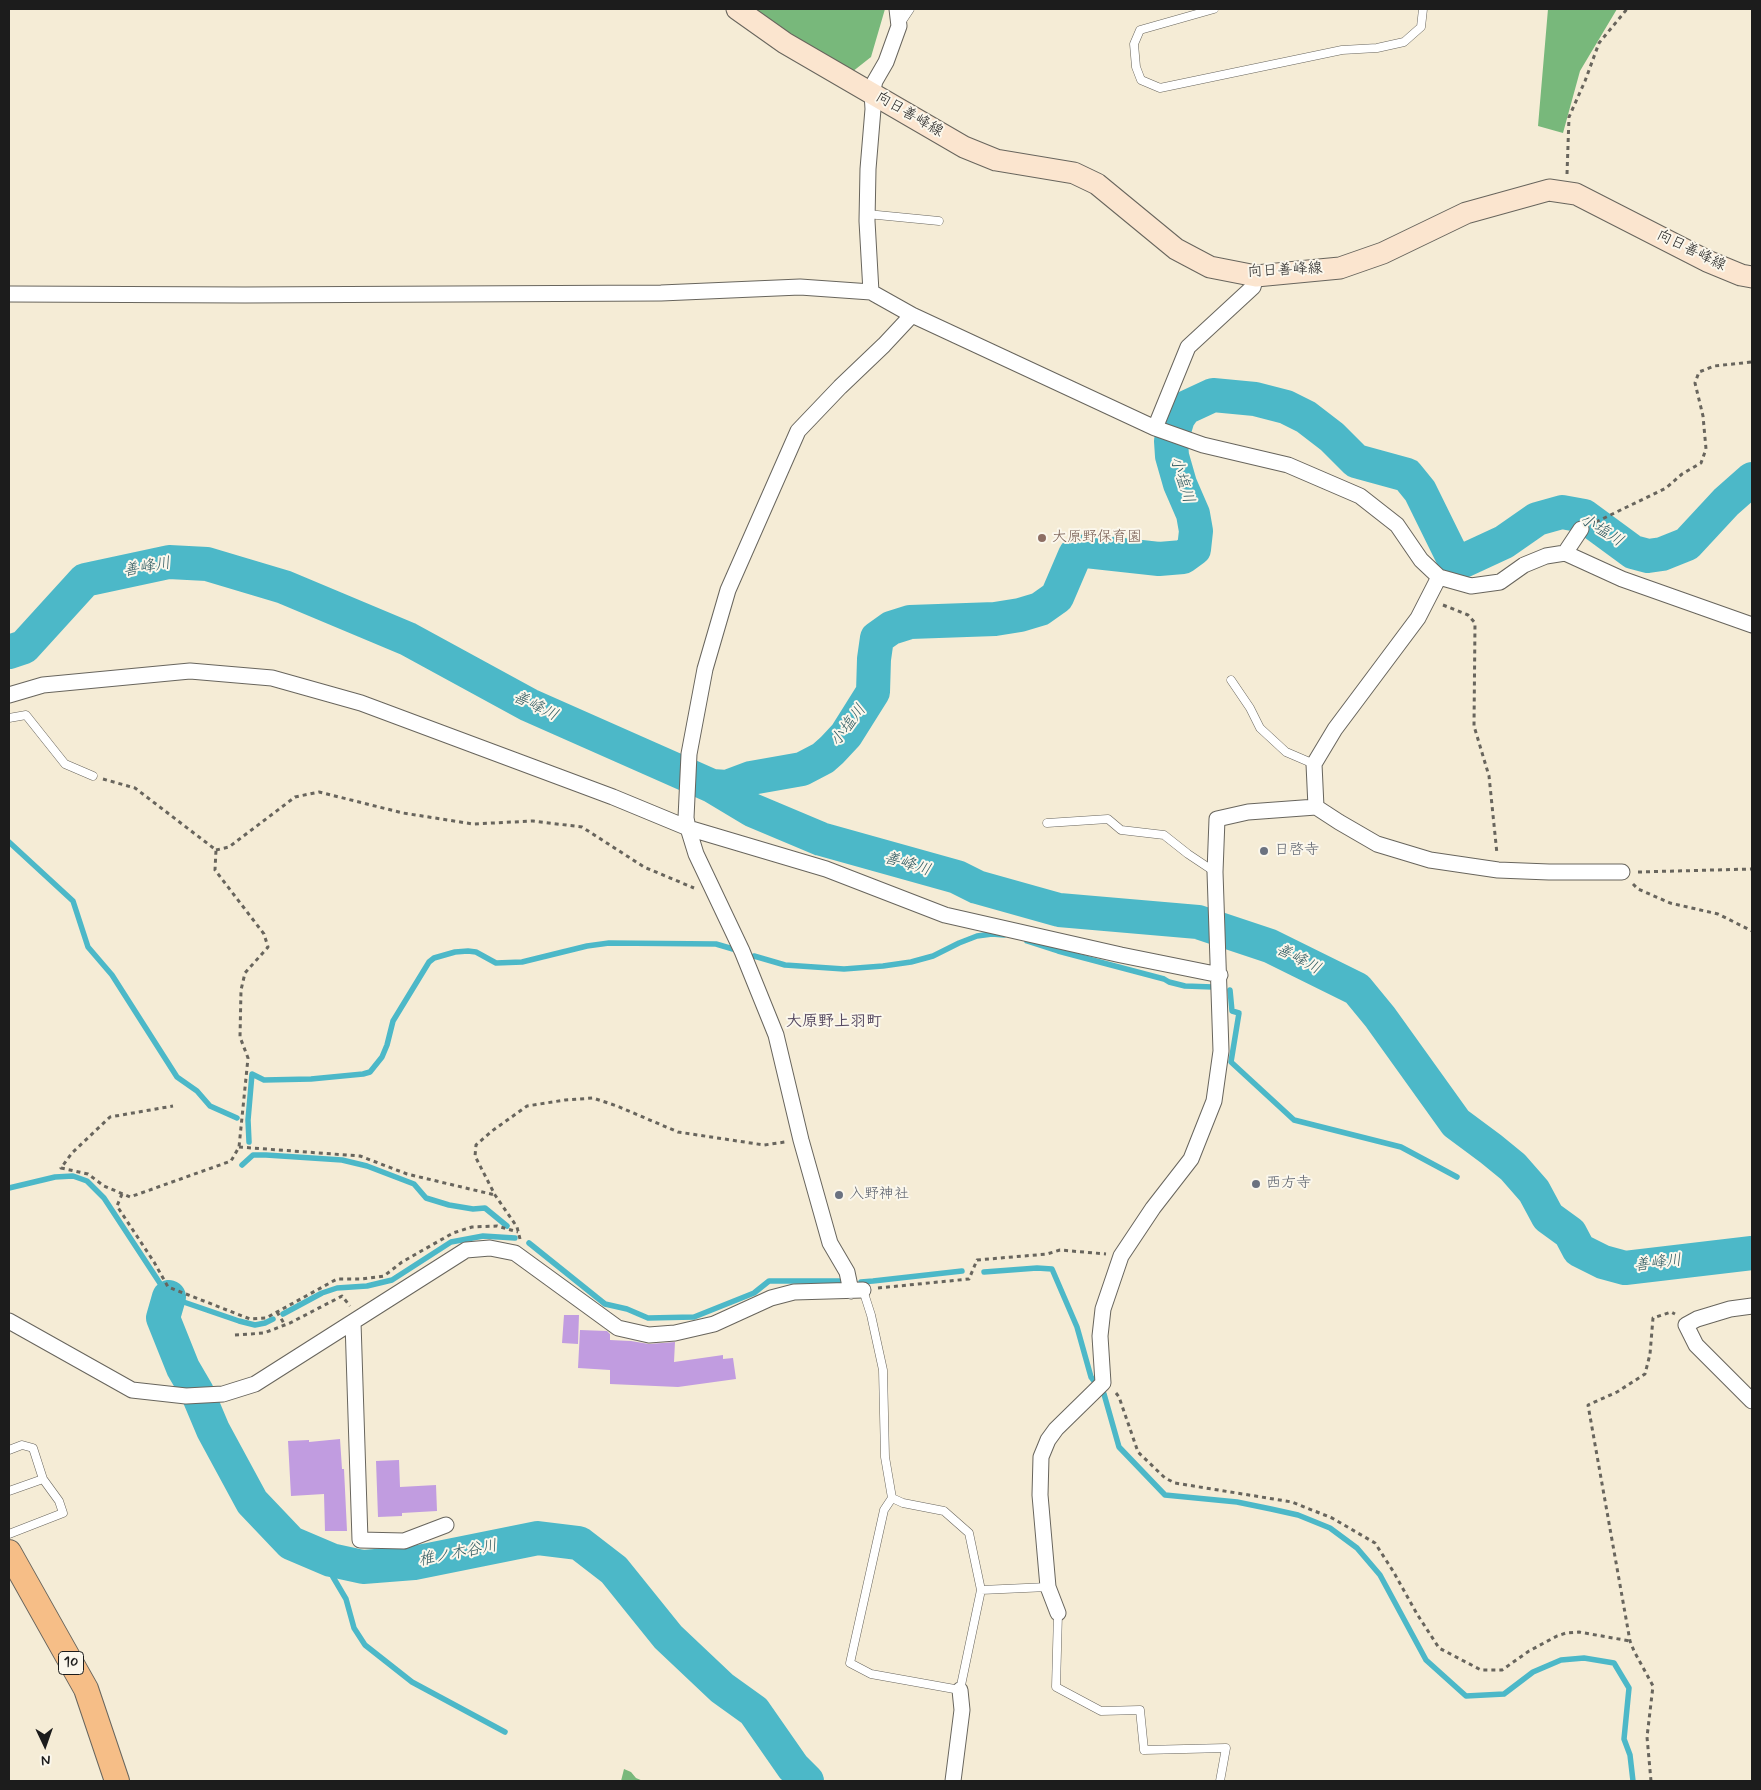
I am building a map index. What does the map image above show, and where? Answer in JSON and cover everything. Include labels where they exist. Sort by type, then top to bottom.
[{"type":"main road","name":"向日善峰線","points":[[738,9],[785,43],[972,150],[996,160],[1074,173],[1097,184],[1176,249],[1210,268],[1256,276],[1340,268],[1383,253],[1466,213],[1550,190],[1576,194],[1707,260],[1741,275],[1752,276]]},
{"type":"main road","name":"10","points":[[9,1552],[86,1689],[117,1781]]},
{"type":"street","points":[[871,292],[867,214],[868,170],[873,109],[872,93],[875,81],[886,62],[899,26],[897,9]]},
{"type":"street","points":[[1159,429],[1188,347],[1253,286],[1256,276]]},
{"type":"street","points":[[9,294],[651,294],[800,287],[871,292],[912,315],[1159,429],[1203,445],[1288,465],[1360,496],[1397,525],[1421,560],[1439,576],[1472,586],[1500,582],[1524,564],[1546,556],[1565,553],[1622,579],[1752,625]]},
{"type":"street","points":[[9,1321],[132,1390],[186,1396],[223,1394],[255,1384],[466,1250],[490,1248],[515,1253],[618,1328],[649,1335],[675,1333],[714,1324],[771,1298],[794,1292],[857,1290],[830,1243],[800,1140],[776,1035],[742,951],[696,854],[687,823],[690,754],[705,669],[728,590],[798,431],[912,315]]},
{"type":"street","points":[[1565,553],[1581,529]]},
{"type":"street","points":[[1316,807],[1314,764],[1335,729],[1418,618],[1429,600],[1439,576]]},
{"type":"street","points":[[9,695],[43,685],[190,671],[272,678],[361,703],[613,797],[826,869],[945,915],[1122,955],[1220,969]]},
{"type":"street","points":[[1058,1613],[1048,1586],[1040,1495],[1041,1457],[1052,1434],[1104,1381],[1100,1336],[1103,1309],[1121,1256],[1153,1208],[1191,1159],[1214,1101],[1221,1051],[1220,969],[1215,872],[1217,819],[1248,812],[1316,807],[1377,844],[1430,860],[1498,870],[1622,872]]},
{"type":"street","points":[[1752,1306],[1697,1319],[1686,1325],[1696,1345],[1752,1400]]},
{"type":"street","points":[[353,1322],[360,1540],[404,1541],[446,1525]]},
{"type":"street","points":[[952,1781],[962,1710],[960,1690]]},
{"type":"lane","points":[[899,26],[910,9]]},
{"type":"lane","points":[[1214,9],[1140,30],[1134,44],[1136,67],[1141,80],[1160,88],[1342,50],[1377,48],[1404,42],[1420,28],[1423,9]]},
{"type":"lane","points":[[867,214],[939,221]]},
{"type":"lane","points":[[1231,680],[1250,708],[1260,728],[1286,752],[1314,764]]},
{"type":"lane","points":[[9,718],[26,715],[65,764],[93,776]]},
{"type":"lane","points":[[1047,823],[1108,819],[1121,830],[1164,835],[1215,872]]},
{"type":"lane","points":[[857,1290],[870,1315],[883,1370],[886,1457],[892,1498],[884,1510],[850,1663],[871,1674],[960,1690],[981,1590],[969,1533],[944,1511],[903,1503],[892,1498]]},
{"type":"lane","points":[[9,1450],[22,1445],[33,1448],[43,1479],[59,1501],[63,1512],[9,1534]]},
{"type":"lane","points":[[9,1491],[43,1479]]},
{"type":"lane","points":[[981,1590],[1048,1586]]},
{"type":"lane","points":[[1058,1613],[1056,1687],[1101,1711],[1140,1710],[1144,1750],[1226,1748],[1220,1781]]},
{"type":"path","points":[[1564,192],[1568,168],[1569,117],[1599,43],[1628,9]]},
{"type":"path","points":[[1602,520],[1666,488],[1682,474],[1701,462],[1706,449],[1703,416],[1695,383],[1699,372],[1714,366],[1752,362]]},
{"type":"path","points":[[1429,600],[1468,615],[1475,623],[1474,726],[1489,776],[1494,811],[1498,870]]},
{"type":"path","points":[[93,776],[135,788],[216,850]]},
{"type":"path","points":[[216,850],[229,847],[295,797],[319,792],[404,813],[473,824],[533,821],[582,827],[644,867],[716,897]]},
{"type":"path","points":[[173,1106],[110,1117],[72,1153],[61,1168],[88,1174],[104,1186],[130,1197],[231,1161],[240,1148],[248,1058],[240,1038],[241,990],[245,973],[268,947],[264,934],[215,870],[216,850]]},
{"type":"path","points":[[1622,872],[1752,869]]},
{"type":"path","points":[[1622,872],[1638,889],[1670,903],[1718,914],[1752,931]]},
{"type":"path","points":[[520,1256],[521,1243],[517,1228],[496,1195],[475,1156],[476,1145],[527,1106],[592,1098],[618,1106],[678,1132],[764,1145],[800,1140]]},
{"type":"path","points":[[240,1148],[360,1156],[408,1174],[496,1195]]},
{"type":"path","points":[[122,1194],[118,1206],[154,1262],[168,1288],[250,1319],[266,1318],[337,1279],[362,1280],[384,1276],[402,1262],[453,1233],[472,1227],[497,1226],[518,1232]]},
{"type":"path","points":[[857,1290],[969,1279],[977,1260],[1047,1254],[1060,1250],[1121,1256]]},
{"type":"path","points":[[235,1335],[264,1333],[285,1325],[342,1296],[349,1304],[353,1322]]},
{"type":"path","points":[[278,1312],[285,1325]]},
{"type":"path","points":[[1651,1781],[1647,1737],[1653,1686],[1630,1641],[1588,1405],[1617,1392],[1645,1374],[1650,1354],[1653,1318],[1671,1312],[1681,1317],[1686,1325]]},
{"type":"path","points":[[1104,1381],[1119,1397],[1138,1452],[1165,1478],[1175,1483],[1292,1502],[1332,1518],[1375,1543],[1393,1571],[1416,1614],[1439,1648],[1481,1670],[1502,1670],[1529,1651],[1566,1633],[1579,1632],[1630,1641]]},
{"type":"green space","points":[[748,9],[885,9],[871,57],[852,72]]},
{"type":"green space","points":[[1548,9],[1617,9],[1580,71],[1563,133],[1538,126]]},
{"type":"green space","points":[[624,1769],[631,1772],[636,1778],[643,1781],[621,1781]]},
{"type":"building","points":[[564,1315],[579,1315],[578,1344],[562,1343]]},
{"type":"building","points":[[580,1330],[607,1331],[610,1334],[610,1340],[649,1344],[675,1342],[674,1362],[723,1355],[723,1359],[733,1358],[736,1379],[678,1387],[610,1384],[610,1370],[578,1368]]},
{"type":"building","points":[[340,1439],[342,1469],[344,1469],[347,1531],[325,1531],[324,1494],[291,1496],[288,1441],[309,1440],[309,1442]]},
{"type":"building","points":[[399,1460],[400,1487],[436,1485],[437,1511],[402,1513],[402,1516],[378,1517],[376,1461]]},
{"type":"waterway","name":"小塩川","points":[[712,786],[727,787],[751,778],[802,769],[823,758],[846,735],[873,692],[877,638],[891,628],[910,622],[995,619],[1020,615],[1040,609],[1057,597],[1075,555],[1086,551],[1159,559],[1183,557],[1194,549],[1196,531],[1193,514],[1180,484],[1172,456],[1171,441],[1178,418],[1185,408],[1213,395],[1255,399],[1286,407],[1306,417],[1332,437],[1356,461],[1407,475],[1420,491],[1452,556],[1463,561],[1504,542],[1537,519],[1562,512],[1584,516],[1633,552],[1648,556],[1662,554],[1687,544],[1726,502],[1752,479]]},
{"type":"waterway","name":"善峰川","points":[[9,652],[24,647],[85,580],[169,562],[207,564],[284,587],[408,639],[529,705],[712,786],[752,810],[821,839],[957,877],[977,887],[1059,910],[1198,922],[1270,946],[1357,989],[1380,1017],[1456,1123],[1513,1167],[1534,1191],[1548,1217],[1570,1233],[1579,1250],[1603,1262],[1625,1268],[1752,1253]]},
{"type":"waterway","points":[[9,842],[73,901],[88,947],[112,975],[177,1077],[197,1091],[210,1106],[237,1118]]},
{"type":"waterway","points":[[754,956],[785,965],[844,969],[883,966],[911,962],[933,956],[977,936],[1004,935]]},
{"type":"waterway","points":[[1027,941],[1185,986],[1213,987]]},
{"type":"waterway","points":[[249,1142],[248,1120],[252,1074],[264,1080],[311,1079],[370,1072],[382,1057],[393,1021],[429,962],[434,958],[455,952],[468,951],[476,952],[496,963],[522,962],[587,946],[609,943],[716,944],[733,949]]},
{"type":"waterway","points":[[1230,990],[1232,1011],[1239,1013],[1231,1062],[1294,1120],[1401,1147],[1457,1177]]},
{"type":"waterway","points":[[242,1165],[253,1155],[342,1160],[367,1166],[414,1184],[426,1198],[449,1205],[473,1209],[485,1208],[507,1226]]},
{"type":"waterway","points":[[9,1188],[55,1177],[73,1176],[87,1181],[104,1198],[169,1297],[255,1325],[273,1319]]},
{"type":"waterway","points":[[283,1314],[322,1293],[337,1288],[367,1286],[392,1280],[451,1242],[483,1236],[515,1238]]},
{"type":"waterway","points":[[529,1243],[605,1304],[627,1309],[648,1318],[694,1317],[754,1293],[769,1281],[839,1281]]},
{"type":"waterway","points":[[984,1272],[1037,1268],[1052,1269],[1077,1327],[1091,1377],[1104,1394],[1119,1447],[1165,1495],[1237,1502],[1298,1515],[1330,1528],[1357,1548],[1380,1575],[1426,1660],[1466,1696],[1504,1694],[1533,1672],[1561,1660],[1584,1658],[1614,1663],[1629,1688],[1624,1739],[1630,1755],[1633,1781]]},
{"type":"waterway","points":[[861,1282],[962,1271]]},
{"type":"waterway","name":"椎ノ木谷川","points":[[169,1297],[163,1318],[183,1368],[197,1392],[213,1430],[252,1502],[291,1543],[331,1560],[363,1567],[414,1563],[538,1538],[579,1543],[614,1570],[668,1637],[722,1688],[754,1711],[793,1767],[807,1781]]},
{"type":"waterway","points":[[323,1556],[346,1599],[354,1628],[365,1645],[412,1682],[505,1732]]},
{"type":"place","name":"大原野保育園","points":[[1042,538]]},
{"type":"place","name":"日啓寺","points":[[1264,851]]},
{"type":"place","name":"西方寺","points":[[1256,1184]]},
{"type":"place","name":"入野神社","points":[[839,1195]]},
{"type":"district","name":"大原野上羽町","points":[[834,1023]]}]
